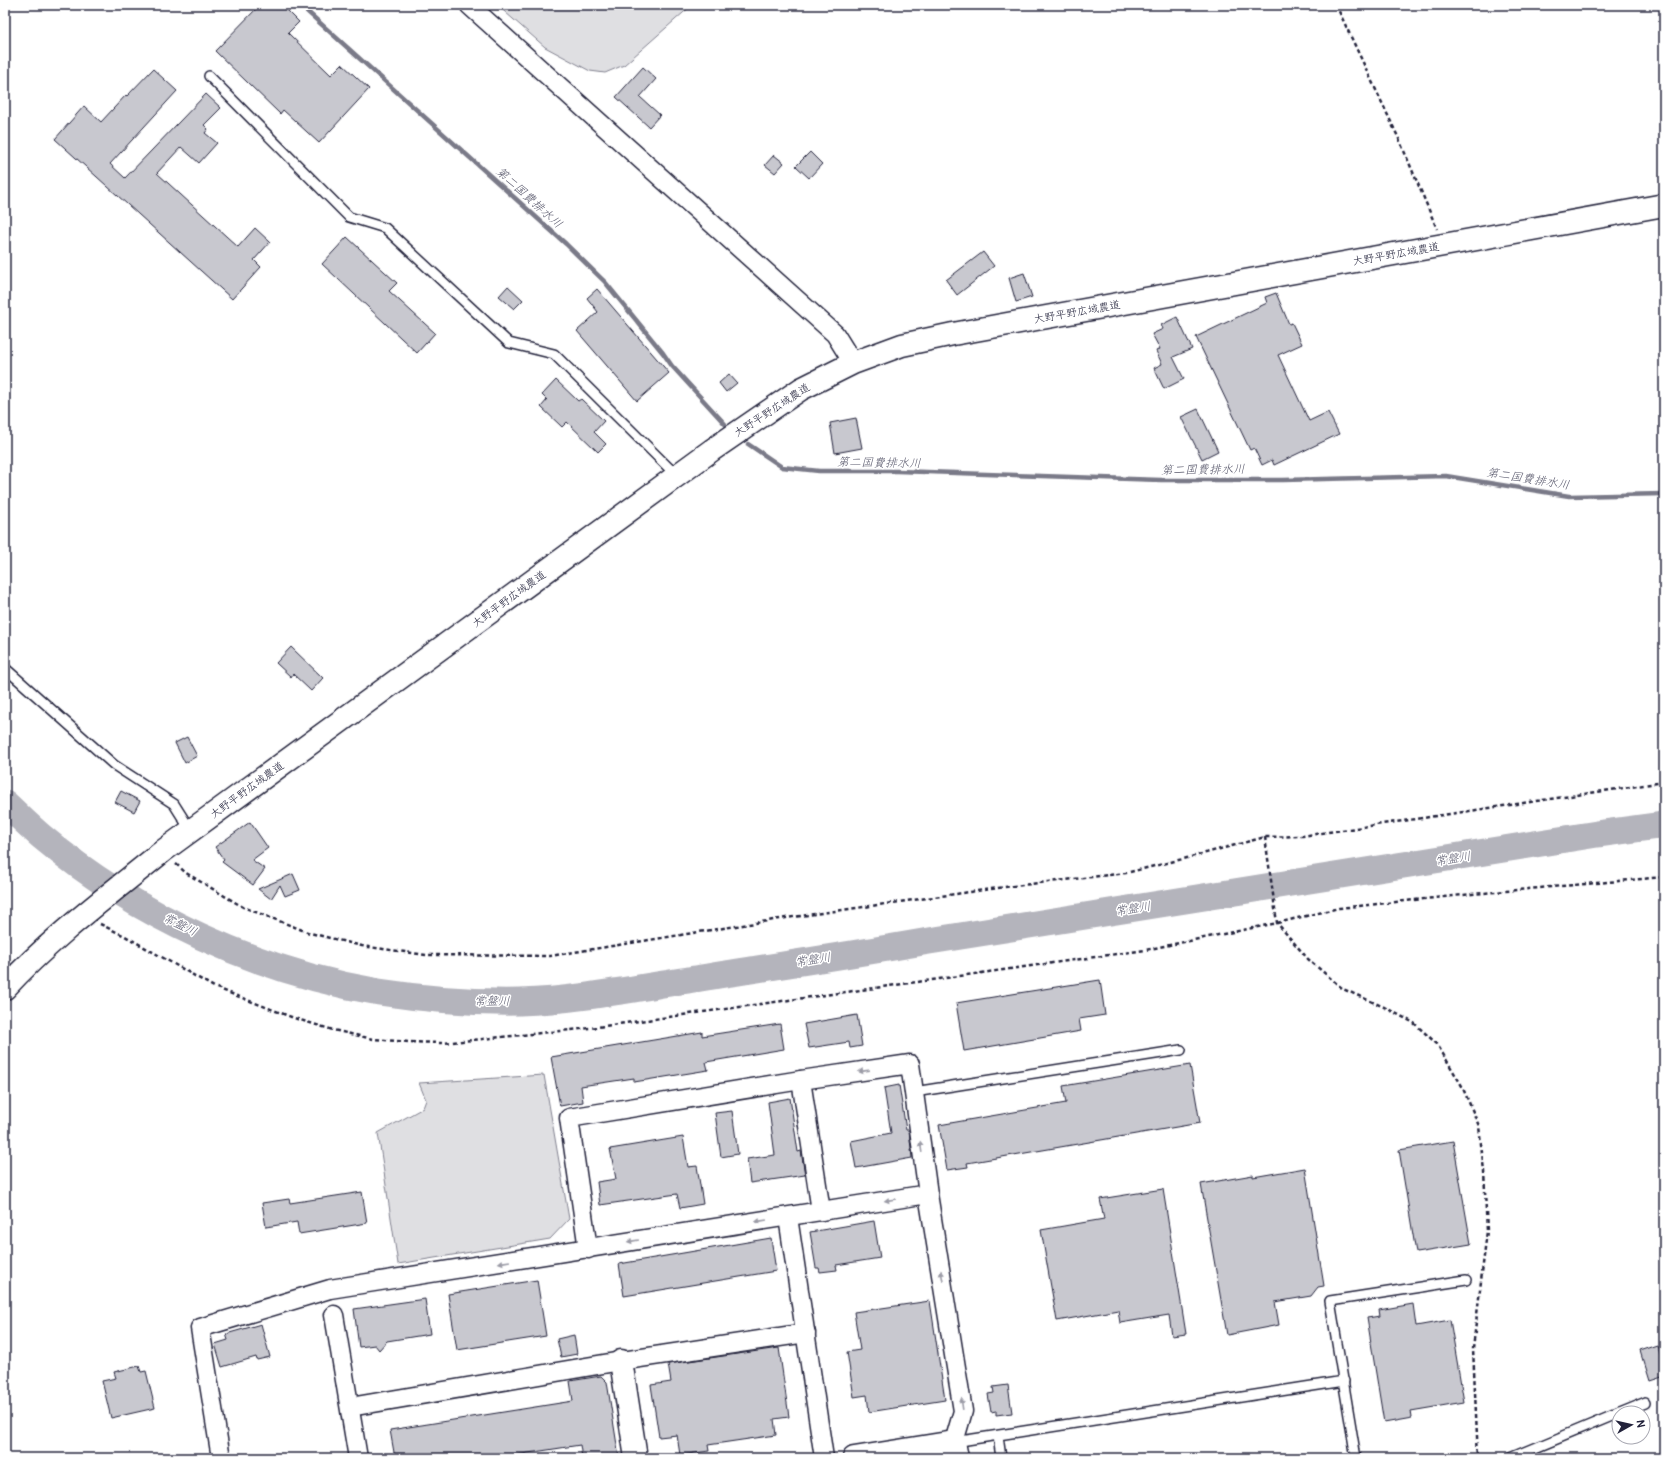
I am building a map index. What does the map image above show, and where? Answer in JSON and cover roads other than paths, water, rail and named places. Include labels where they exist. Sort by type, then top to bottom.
[{"type":"street","points":[[469,5],[835,334],[853,363]]},
{"type":"street","name":"大野平野広域農道","points":[[5,988],[21,971],[158,855],[677,476],[801,389],[853,363],[902,346],[953,334],[1664,205]]},
{"type":"street","points":[[588,1249],[569,1118],[801,1080],[910,1064],[928,1194],[963,1411],[956,1450],[854,1458]]},
{"type":"street","points":[[801,1080],[821,1211]]},
{"type":"street","points":[[221,1458],[200,1328],[330,1289],[928,1194]]},
{"type":"street","points":[[788,1217],[824,1458]]},
{"type":"street","points":[[334,1315],[358,1458]]},
{"type":"street","points":[[350,1407],[621,1361],[806,1332]]},
{"type":"street","points":[[621,1361],[636,1458]]},
{"type":"lane","points":[[209,76],[349,217],[385,228],[509,343],[554,354],[677,476]]},
{"type":"lane","points":[[5,668],[114,765],[174,804],[191,831]]},
{"type":"lane","points":[[914,1092],[1181,1050]]},
{"type":"lane","points":[[1356,1458],[1330,1301],[1466,1280]]},
{"type":"lane","points":[[956,1450],[998,1436],[1344,1381]]},
{"type":"lane","points":[[1639,1405],[1646,1402]]},
{"type":"lane","points":[[1511,1458],[1611,1416]]},
{"type":"lane","points":[[998,1436],[1001,1458]]},
{"type":"waterway","name":"第二国費排水川","points":[[300,5],[566,244],[605,282],[672,366],[725,424]]},
{"type":"waterway","name":"第二国費排水川","points":[[748,444],[782,467],[819,471],[897,471],[1161,480],[1283,480],[1446,476],[1569,496],[1664,494]]},
{"type":"waterway","name":"常盤川","points":[[5,803],[42,837],[78,865],[117,891],[158,915],[200,936],[244,955],[334,983],[379,992],[414,997],[484,1002],[543,1001],[610,993],[1007,928],[1597,834],[1664,825]]}]
